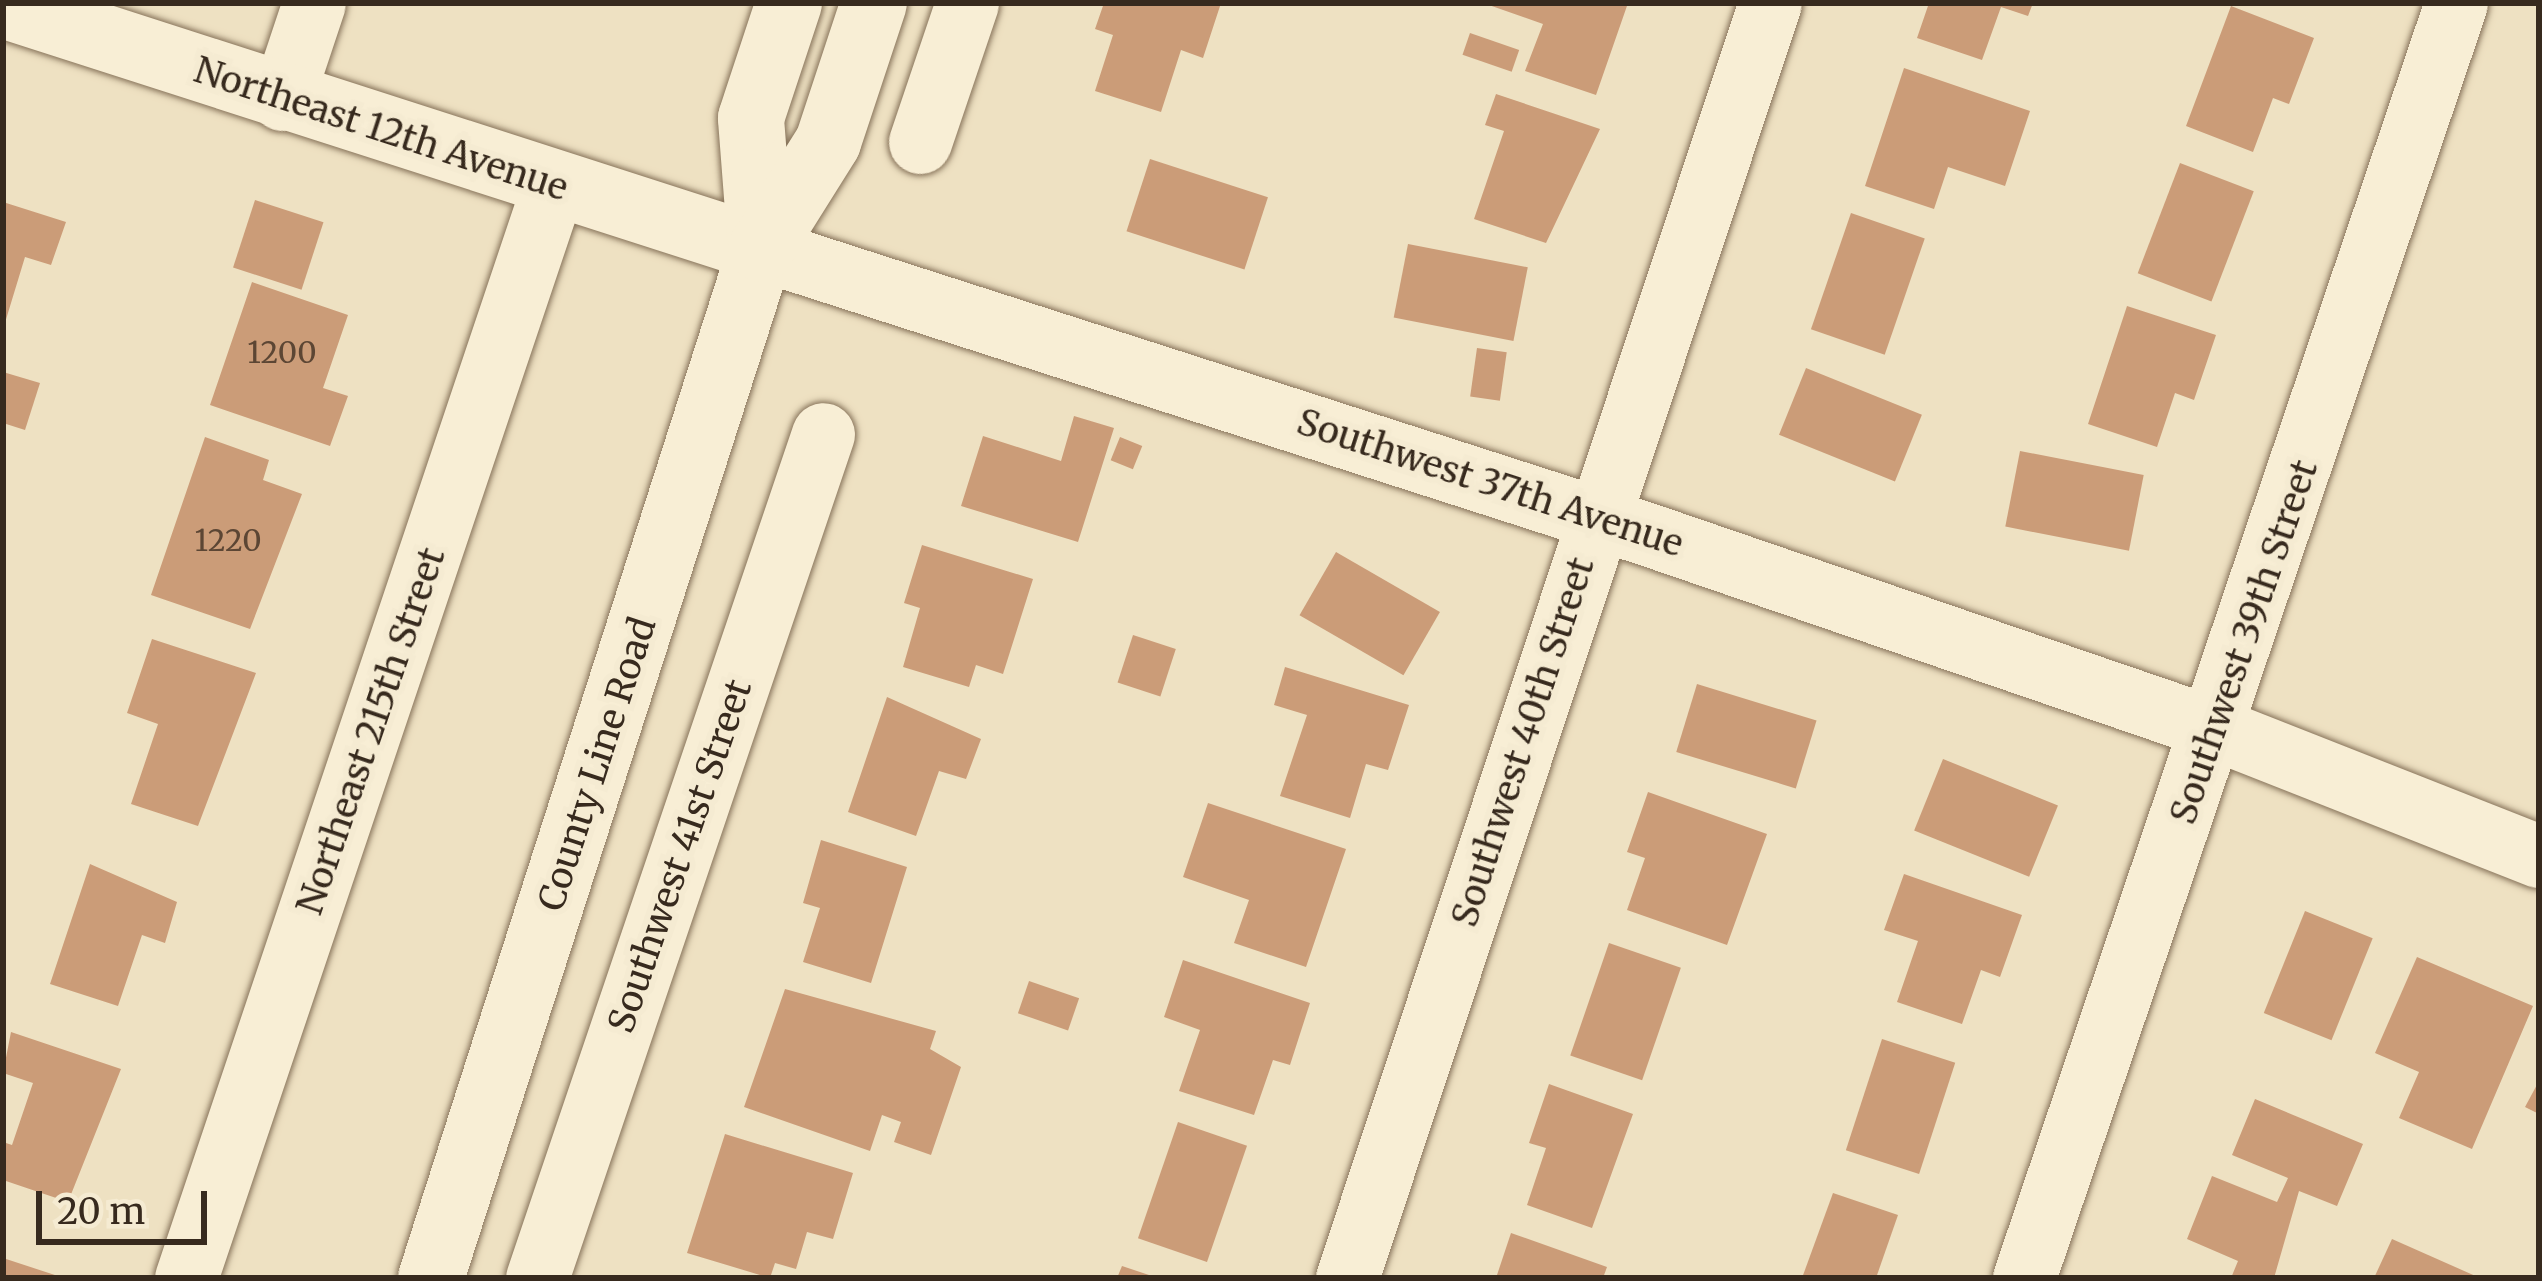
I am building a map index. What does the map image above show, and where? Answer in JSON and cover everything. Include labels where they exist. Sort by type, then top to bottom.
[{"type":"street","points":[[283,99],[314,3]]},
{"type":"street","name":"County Line Road","points":[[761,249],[751,118],[789,3]]},
{"type":"street","name":"County Line Road","points":[[431,1278],[761,249],[828,142],[874,3]]},
{"type":"street","points":[[920,142],[967,3]]},
{"type":"street","name":"Southwest 40th Street","points":[[1347,1278],[1771,3]]},
{"type":"street","name":"Southwest 39th Street","points":[[2024,1278],[2216,729],[2456,3]]},
{"type":"street","name":"Northeast 12th Avenue","points":[[3,5],[283,99],[761,249]]},
{"type":"street","name":"Northeast 215th Street","points":[[186,1278],[554,184]]},
{"type":"street","name":"Southwest 37th Avenue","points":[[761,249],[1597,517],[2216,729],[2539,856]]},
{"type":"street","name":"Southwest 41st Street","points":[[537,1278],[823,434]]},
{"type":"building","points":[[1104,3],[1221,3],[1203,58],[1181,50],[1161,112],[1095,91],[1113,35],[1095,29]]},
{"type":"building","points":[[1628,3],[1596,95],[1525,71],[1543,24],[1486,4]]},
{"type":"building","points":[[1929,3],[2033,3],[2028,16],[2001,7],[1982,60],[1917,38]]},
{"type":"building","points":[[2231,6],[2314,38],[2289,104],[2273,98],[2253,152],[2186,126]]},
{"type":"building","points":[[1470,33],[1519,50],[1512,72],[1463,55]]},
{"type":"building","points":[[1904,68],[2030,111],[2005,186],[1948,167],[1934,209],[1865,186]]},
{"type":"building","points":[[1496,94],[1600,129],[1546,243],[1474,219],[1504,131],[1485,125]]},
{"type":"building","points":[[1150,159],[1268,197],[1244,270],[1127,231]]},
{"type":"building","points":[[2180,163],[2254,191],[2211,301],[2138,273]]},
{"type":"building","points":[[255,200],[323,222],[302,290],[233,268]]},
{"type":"building","points":[[3,202],[66,222],[51,265],[25,257],[4,326]]},
{"type":"building","points":[[1851,213],[1925,238],[1885,355],[1811,329]]},
{"type":"building","points":[[1408,244],[1528,267],[1513,341],[1394,318]]},
{"type":"building","points":[[252,282],[348,315],[323,388],[348,396],[330,446],[210,405]]},
{"type":"building","points":[[2127,306],[2216,335],[2194,400],[2175,393],[2157,447],[2088,424]]},
{"type":"building","points":[[1477,348],[1507,352],[1500,401],[1470,397]]},
{"type":"building","points":[[1806,368],[1922,415],[1895,482],[1779,435]]},
{"type":"building","points":[[3,372],[40,383],[25,430],[3,423]]},
{"type":"building","points":[[1074,416],[1114,428],[1078,542],[961,506],[983,436],[1061,461]]},
{"type":"building","points":[[205,437],[269,460],[263,480],[302,494],[250,629],[151,595]]},
{"type":"building","points":[[1120,437],[1142,446],[1133,469],[1111,460]]},
{"type":"building","points":[[2020,451],[2144,475],[2129,551],[2005,527]]},
{"type":"building","points":[[922,545],[1033,579],[1003,674],[976,665],[969,687],[903,667],[920,608],[904,603]]},
{"type":"building","points":[[1336,552],[1440,612],[1403,675],[1300,615]]},
{"type":"building","points":[[1133,635],[1176,649],[1160,696],[1118,683]]},
{"type":"building","points":[[152,639],[256,673],[198,826],[131,804],[158,724],[127,713]]},
{"type":"building","points":[[1285,667],[1409,705],[1388,770],[1366,764],[1350,818],[1280,796],[1307,715],[1274,705]]},
{"type":"building","points":[[1697,684],[1817,721],[1796,788],[1676,752]]},
{"type":"building","points":[[887,697],[981,739],[966,779],[939,771],[916,836],[848,812]]},
{"type":"building","points":[[1943,759],[2058,805],[2029,877],[1914,830]]},
{"type":"building","points":[[1648,792],[1767,834],[1727,945],[1627,910],[1645,858],[1627,852]]},
{"type":"building","points":[[1208,803],[1346,849],[1306,967],[1234,943],[1249,900],[1183,877]]},
{"type":"building","points":[[821,840],[907,867],[871,983],[803,962],[820,908],[803,903]]},
{"type":"building","points":[[90,864],[177,902],[165,943],[142,935],[118,1006],[50,984]]},
{"type":"building","points":[[1904,874],[2022,915],[2000,977],[1981,970],[1962,1024],[1897,1002],[1918,941],[1884,930]]},
{"type":"building","points":[[2305,911],[2373,938],[2331,1040],[2264,1013]]},
{"type":"building","points":[[1609,943],[1681,968],[1642,1080],[1570,1056]]},
{"type":"building","points":[[2417,957],[2533,1006],[2472,1149],[2399,1118],[2419,1072],[2375,1053]]},
{"type":"building","points":[[1183,960],[1310,1003],[1290,1065],[1273,1060],[1254,1115],[1179,1091],[1200,1030],[1164,1017]]},
{"type":"building","points":[[1029,981],[1079,998],[1068,1030],[1018,1013]]},
{"type":"building","points":[[785,989],[936,1031],[930,1049],[961,1067],[931,1155],[894,1142],[901,1122],[882,1115],[870,1151],[744,1107]]},
{"type":"building","points":[[11,1032],[121,1069],[68,1202],[3,1180],[3,1142],[12,1145],[33,1083],[3,1073]]},
{"type":"building","points":[[1882,1039],[1955,1063],[1919,1174],[1846,1150]]},
{"type":"building","points":[[2539,1081],[2539,1114],[2525,1107]]},
{"type":"building","points":[[1549,1084],[1633,1114],[1592,1228],[1527,1205],[1546,1148],[1529,1143]]},
{"type":"building","points":[[2255,1099],[2363,1144],[2337,1206],[2299,1191],[2274,1278],[2231,1278],[2238,1261],[2187,1239],[2212,1176],[2277,1202],[2288,1178],[2232,1155]]},
{"type":"building","points":[[1178,1122],[1247,1146],[1207,1262],[1138,1238]]},
{"type":"building","points":[[725,1134],[853,1173],[833,1239],[807,1232],[796,1269],[775,1263],[770,1278],[687,1253]]},
{"type":"building","points":[[1833,1193],[1898,1215],[1876,1278],[1802,1278]]},
{"type":"building","points":[[1511,1233],[1607,1267],[1603,1278],[1496,1278]]},
{"type":"building","points":[[2392,1239],[2480,1278],[2374,1278]]},
{"type":"building","points":[[3,1258],[61,1277],[61,1278],[3,1278]]},
{"type":"building","points":[[1122,1266],[1155,1277],[1155,1278],[1117,1278]]}]
